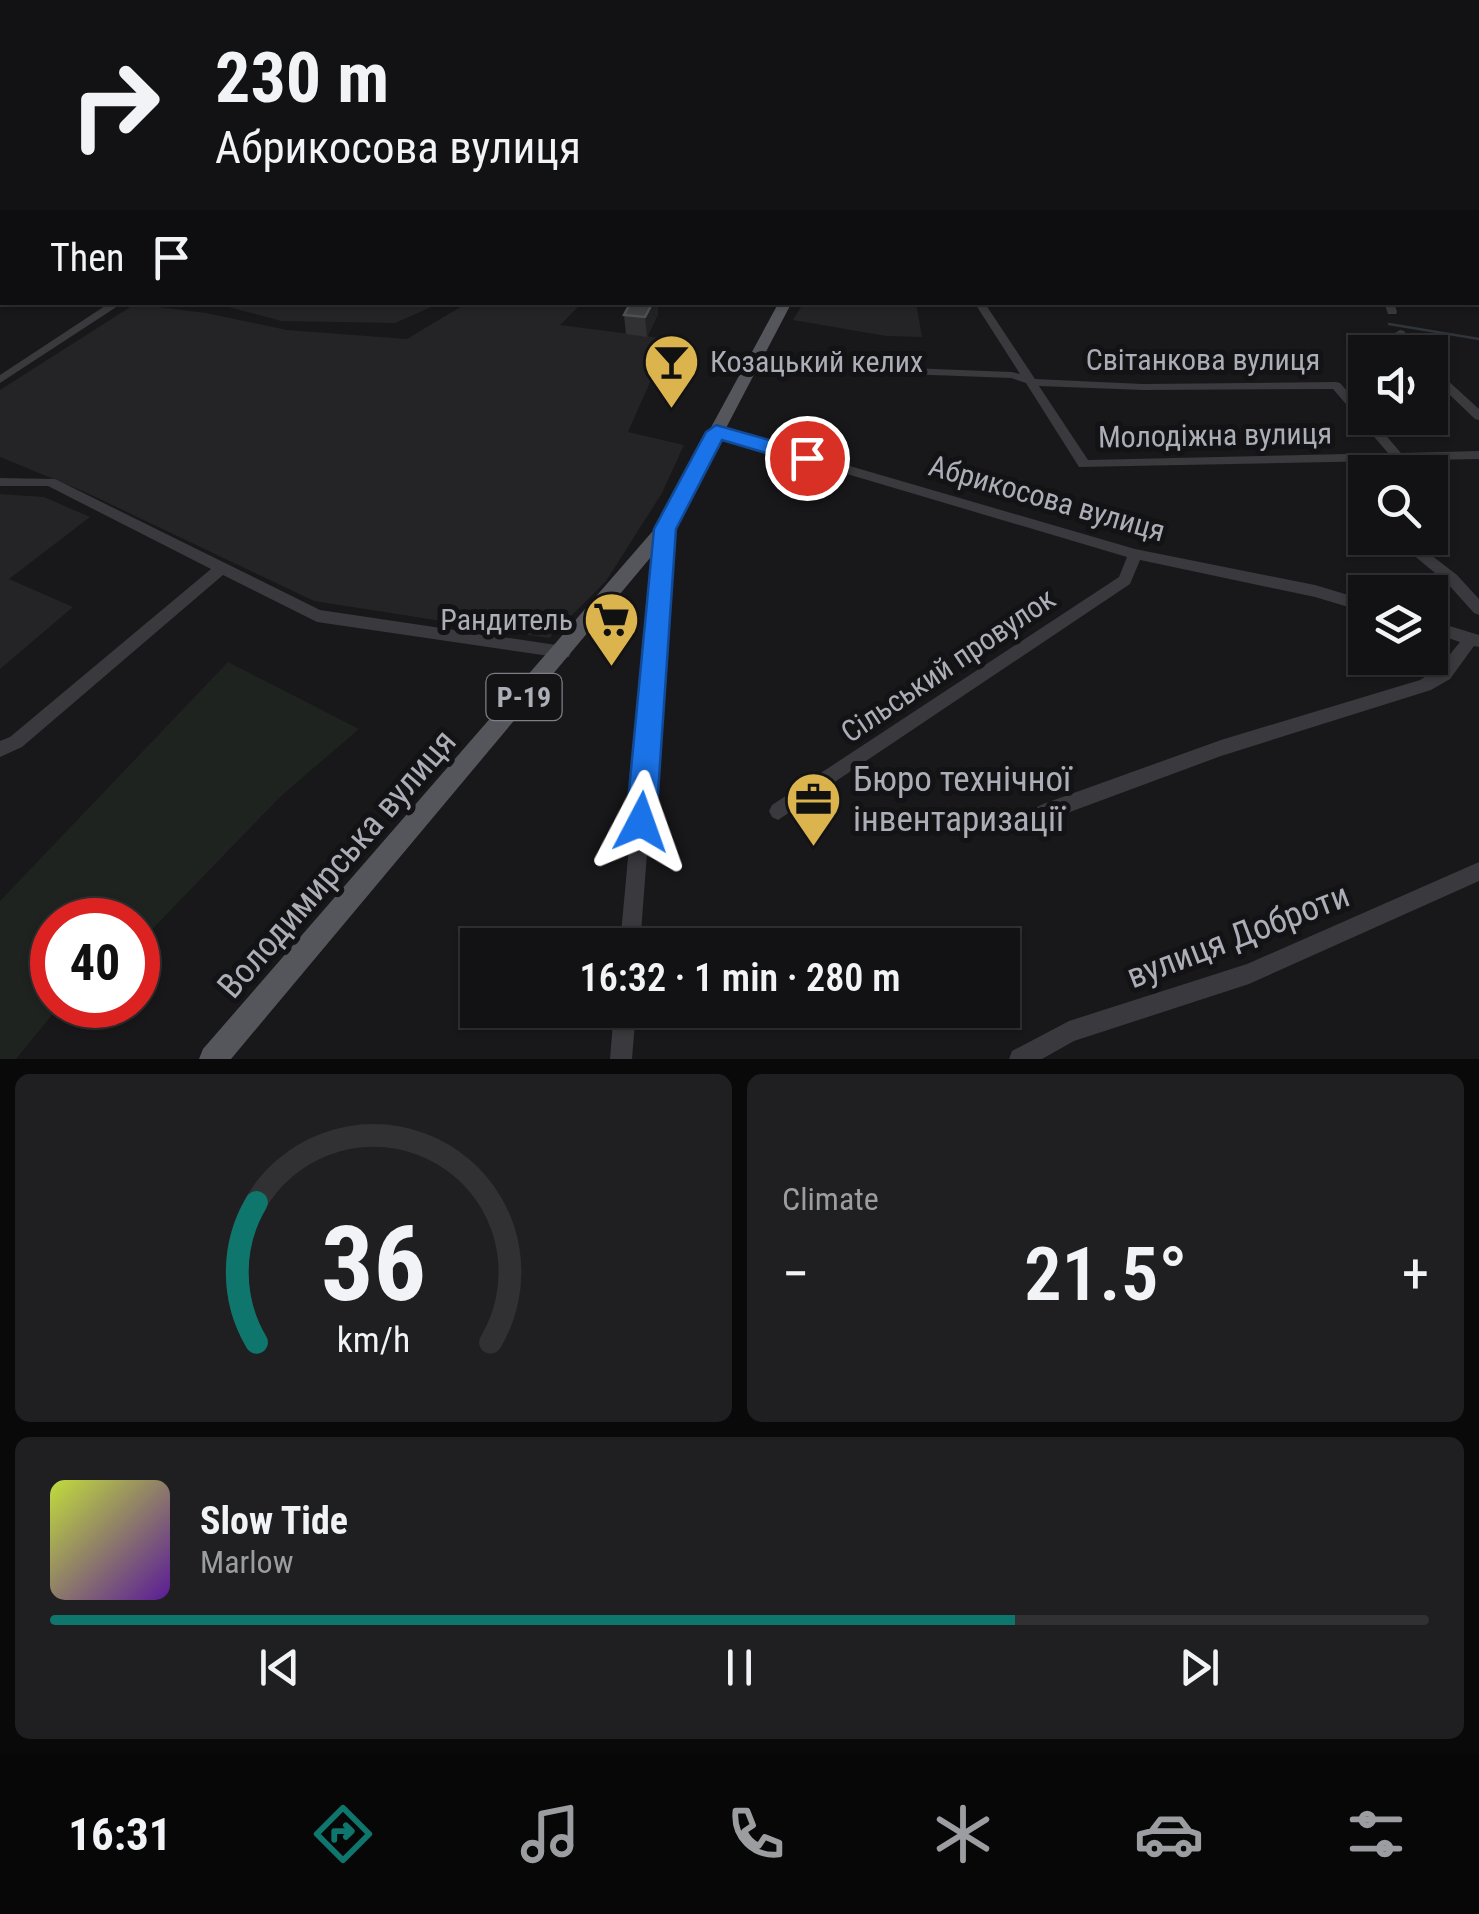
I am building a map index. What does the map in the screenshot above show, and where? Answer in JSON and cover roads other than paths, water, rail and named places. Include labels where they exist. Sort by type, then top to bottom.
[{"type":"main road","name":"Володимирська вулиця","points":[[214,1059],[665,529],[784,305]]},
{"type":"street","points":[[0,380],[113,305]]},
{"type":"street","name":"Молодіжна вулиця","points":[[981,305],[1084,464],[1348,458]]},
{"type":"street","name":"Світанкова вулиця","points":[[897,358],[906,370],[1012,375],[1034,382],[1142,387],[1336,386],[1396,455]]},
{"type":"street","points":[[1448,387],[1479,416]]},
{"type":"street","name":"Абрикосова вулиця","points":[[716,432],[1135,554],[1348,601]]},
{"type":"street","name":"Молодіжна вулиця","points":[[1448,455],[1479,454]]},
{"type":"street","points":[[0,482],[50,482],[318,616],[563,652]]},
{"type":"street","name":"Володимирська вулиця","points":[[632,928],[665,529]]},
{"type":"street","name":"Сільський провулок","points":[[778,811],[1125,580],[1135,554]]},
{"type":"street","points":[[1422,555],[1452,579],[1479,609]]},
{"type":"street","points":[[0,748],[16,742],[221,569]]},
{"type":"street","points":[[1043,813],[1220,748],[1425,685],[1444,674],[1475,640],[1448,632]]},
{"type":"street","name":"вулиця Доброти","points":[[1020,1059],[1069,1032],[1249,974],[1479,872]]},
{"type":"street","points":[[620,1059],[623,1028]]},
{"type":"waterway","points":[[1389,324],[1479,339]]},
{"type":"place","name":"Козацький келих","points":[[671,410]]},
{"type":"place","name":"Рандитель","points":[[612,668]]},
{"type":"place","name":"Бюро технічної інвентаризації","points":[[814,848]]}]
